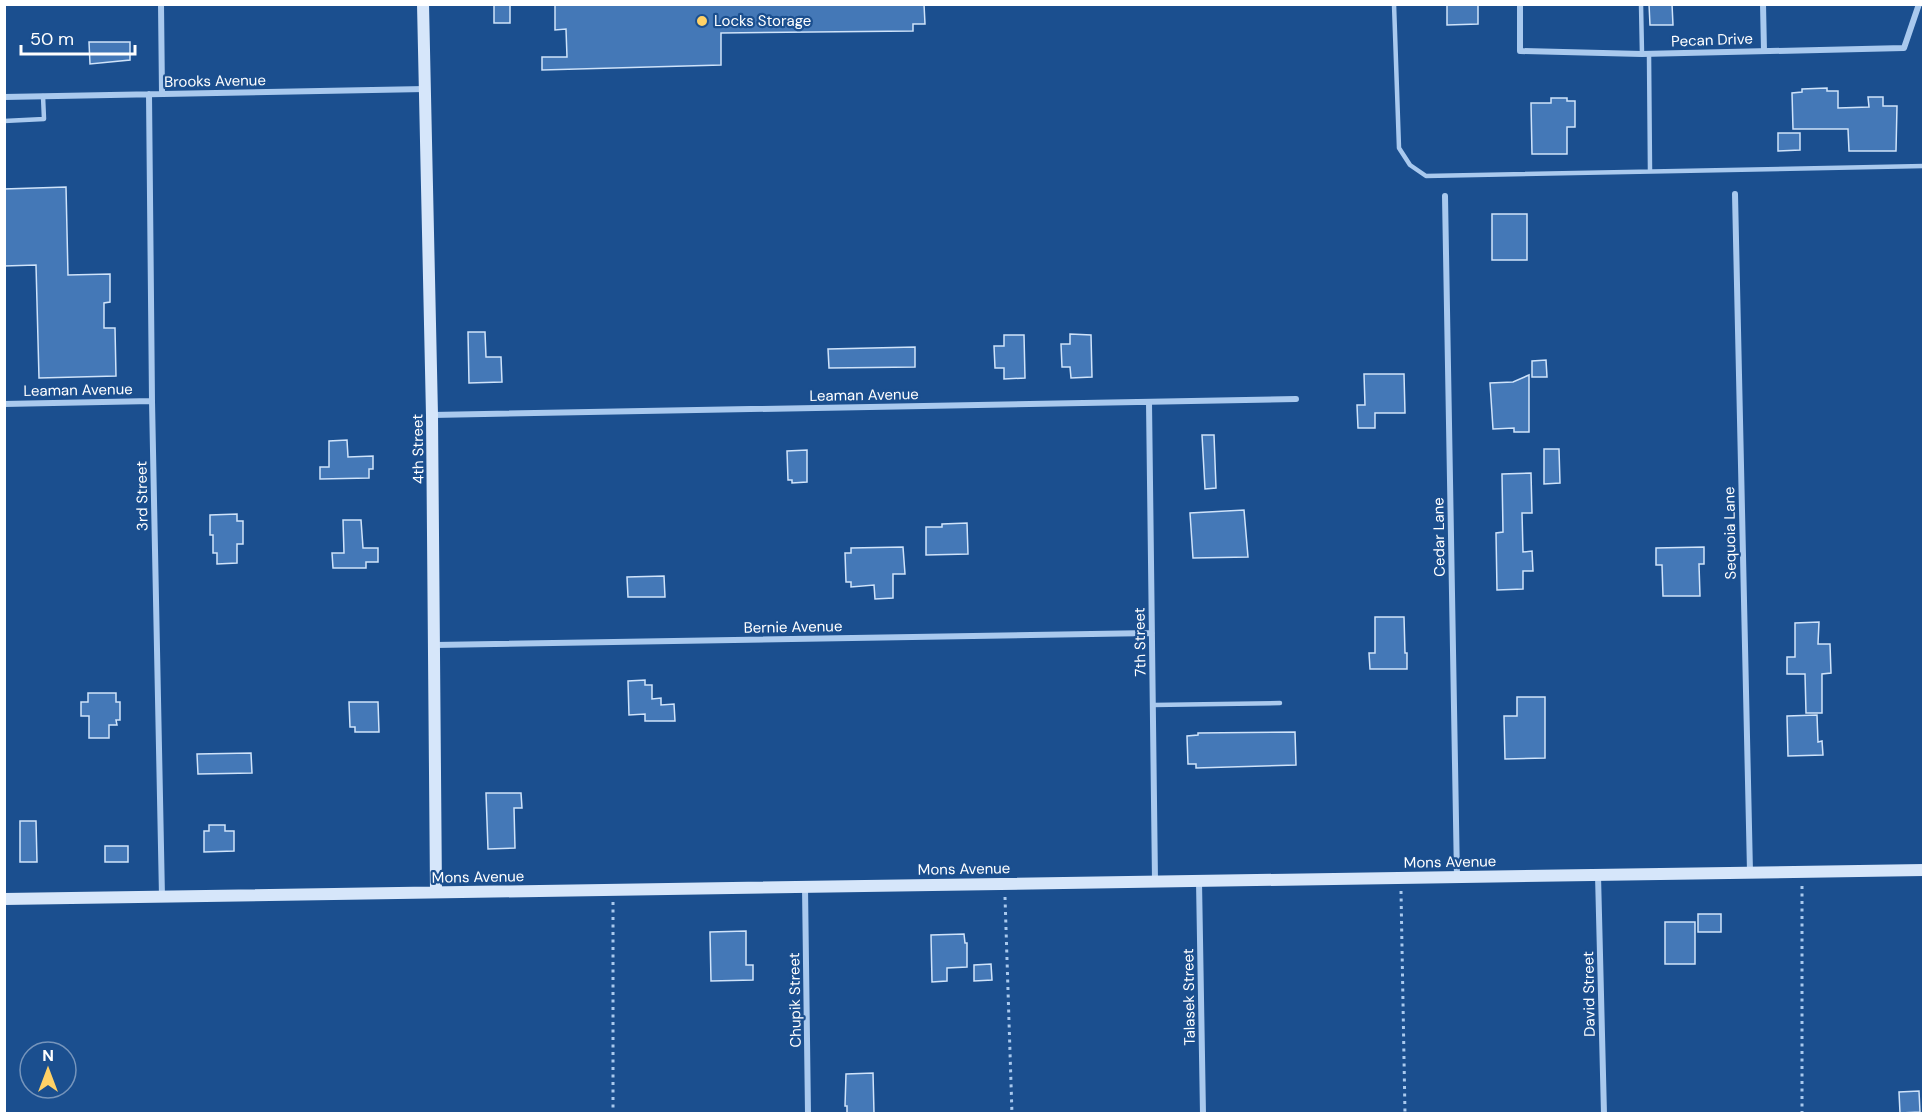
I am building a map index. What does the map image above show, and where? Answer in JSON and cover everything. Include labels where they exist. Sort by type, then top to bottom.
[{"type":"street","points":[[161,4],[162,94]]},
{"type":"street","name":"4th Street","points":[[423,4],[432,415],[436,892]]},
{"type":"street","name":"Pecan Drive","points":[[1520,4],[1520,51],[1645,54],[1904,48],[1918,4]]},
{"type":"street","points":[[1763,4],[1764,51]]},
{"type":"street","name":"Brooks Avenue","points":[[4,97],[425,89]]},
{"type":"street","name":"3rd Street","points":[[149,94],[152,401],[162,897]]},
{"type":"street","name":"Sequoia Lane","points":[[1735,194],[1750,872]]},
{"type":"street","name":"Cedar Lane","points":[[1445,196],[1457,877]]},
{"type":"street","name":"Leaman Avenue","points":[[432,415],[1296,399]]},
{"type":"street","name":"Leaman Avenue","points":[[4,404],[152,401]]},
{"type":"street","name":"7th Street","points":[[1149,402],[1155,881]]},
{"type":"street","name":"Bernie Avenue","points":[[435,645],[1152,633]]},
{"type":"street","name":"Mons Avenue","points":[[4,899],[1923,870]]},
{"type":"street","name":"David Street","points":[[1598,875],[1604,1113]]},
{"type":"street","name":"Talasek Street","points":[[1199,881],[1203,1113]]},
{"type":"street","name":"Chupik Street","points":[[805,887],[808,1113]]},
{"type":"lane","points":[[1394,4],[1399,148],[1410,165],[1426,176],[1923,166]]},
{"type":"lane","points":[[1641,4],[1650,171]]},
{"type":"lane","points":[[4,121],[44,119],[43,96]]},
{"type":"lane","points":[[1153,705],[1280,703]]},
{"type":"path","points":[[1802,871],[1802,1113]]},
{"type":"path","points":[[1400,878],[1405,1113]]},
{"type":"path","points":[[1005,884],[1012,1113]]},
{"type":"path","points":[[612,890],[614,1113]]},
{"type":"building","points":[[494,4],[510,4],[510,23],[494,23]]},
{"type":"building","points":[[555,4],[924,4],[925,24],[913,24],[913,31],[721,33],[721,65],[542,70],[542,57],[567,57],[566,29],[555,30]]},
{"type":"building","points":[[1447,4],[1478,4],[1478,24],[1447,25]]},
{"type":"building","points":[[1649,4],[1672,4],[1673,25],[1650,25]]},
{"type":"building","points":[[89,42],[130,42],[130,60],[90,64]]},
{"type":"building","points":[[1827,88],[1827,91],[1838,91],[1838,108],[1869,107],[1868,97],[1883,97],[1883,106],[1897,106],[1896,151],[1849,151],[1848,129],[1793,129],[1792,93],[1802,92],[1802,89]]},
{"type":"building","points":[[1551,98],[1567,98],[1567,101],[1575,101],[1575,127],[1567,127],[1567,154],[1532,154],[1531,103],[1551,103]]},
{"type":"building","points":[[1778,133],[1800,133],[1800,150],[1778,151]]},
{"type":"building","points":[[66,187],[68,275],[110,274],[110,302],[104,303],[104,328],[115,328],[116,376],[39,378],[36,265],[4,266],[4,189]]},
{"type":"building","points":[[1492,214],[1527,214],[1527,260],[1492,260]]},
{"type":"building","points":[[468,332],[485,332],[486,357],[501,357],[502,382],[469,383]]},
{"type":"building","points":[[1070,334],[1091,335],[1092,377],[1071,378],[1070,367],[1062,367],[1061,344],[1070,344]]},
{"type":"building","points":[[1004,335],[1024,335],[1025,378],[1004,379],[1004,368],[995,368],[994,346],[1004,346]]},
{"type":"building","points":[[915,347],[915,367],[829,368],[828,349]]},
{"type":"building","points":[[1546,360],[1547,377],[1532,377],[1532,361]]},
{"type":"building","points":[[1364,374],[1404,374],[1405,413],[1375,413],[1375,428],[1358,428],[1357,405],[1365,405]]},
{"type":"building","points":[[1529,375],[1529,432],[1514,432],[1514,428],[1493,429],[1490,383],[1513,382]]},
{"type":"building","points":[[1202,435],[1214,435],[1216,488],[1205,489]]},
{"type":"building","points":[[347,440],[348,457],[373,456],[373,469],[369,469],[369,478],[320,479],[320,467],[329,467],[329,441]]},
{"type":"building","points":[[1544,449],[1559,449],[1560,483],[1544,484]]},
{"type":"building","points":[[807,450],[807,482],[792,483],[792,480],[788,480],[787,451]]},
{"type":"building","points":[[1531,473],[1532,513],[1522,513],[1523,552],[1532,551],[1533,571],[1523,571],[1523,589],[1497,590],[1496,533],[1503,532],[1502,474]]},
{"type":"building","points":[[1244,510],[1248,557],[1193,558],[1190,513]]},
{"type":"building","points":[[237,514],[237,521],[243,521],[243,544],[237,544],[237,563],[217,564],[217,553],[213,553],[213,535],[210,535],[210,515]]},
{"type":"building","points":[[343,520],[361,520],[363,548],[378,548],[378,562],[366,562],[366,568],[333,568],[332,553],[344,553]]},
{"type":"building","points":[[967,523],[968,554],[926,555],[926,527]]},
{"type":"building","points":[[903,547],[905,574],[893,574],[893,598],[875,599],[874,585],[851,587],[851,582],[846,582],[845,553],[851,553],[851,548]]},
{"type":"building","points":[[1704,547],[1704,564],[1699,564],[1700,596],[1663,596],[1662,565],[1656,565],[1656,548]]},
{"type":"building","points":[[664,576],[665,597],[628,597],[627,577]]},
{"type":"building","points":[[1375,617],[1404,617],[1407,669],[1370,669],[1369,653],[1375,653]]},
{"type":"building","points":[[1819,622],[1818,644],[1830,644],[1831,673],[1822,674],[1822,713],[1806,713],[1805,674],[1787,674],[1787,657],[1795,657],[1795,623]]},
{"type":"building","points":[[645,680],[645,685],[652,685],[652,699],[661,698],[661,705],[674,704],[675,721],[645,721],[645,714],[629,715],[628,681]]},
{"type":"building","points":[[88,693],[116,693],[116,702],[120,702],[120,720],[116,720],[117,725],[109,725],[109,738],[89,738],[89,716],[81,716],[81,702],[88,702]]},
{"type":"building","points":[[1517,697],[1545,697],[1545,758],[1505,759],[1504,716],[1517,716]]},
{"type":"building","points":[[349,702],[378,702],[379,732],[355,732],[355,727],[350,727]]},
{"type":"building","points":[[1817,715],[1818,742],[1822,741],[1823,755],[1788,756],[1787,716]]},
{"type":"building","points":[[1295,732],[1296,765],[1196,768],[1196,764],[1188,764],[1187,736],[1198,735],[1198,733]]},
{"type":"building","points":[[251,753],[252,773],[198,774],[197,754]]},
{"type":"building","points":[[486,793],[521,793],[522,808],[514,808],[515,848],[488,849]]},
{"type":"building","points":[[20,821],[36,821],[37,862],[20,862]]},
{"type":"building","points":[[209,825],[225,825],[225,831],[234,831],[234,851],[204,852],[204,831],[209,831]]},
{"type":"building","points":[[105,846],[128,846],[128,862],[105,862]]},
{"type":"building","points":[[1698,914],[1721,914],[1721,932],[1698,932]]},
{"type":"building","points":[[1665,922],[1695,922],[1695,964],[1665,964]]},
{"type":"building","points":[[746,931],[746,965],[753,965],[753,980],[711,981],[710,932]]},
{"type":"building","points":[[964,934],[965,943],[967,943],[967,967],[947,968],[947,981],[932,982],[931,935]]},
{"type":"building","points":[[991,964],[992,980],[974,981],[974,965]]},
{"type":"building","points":[[873,1073],[874,1113],[847,1113],[847,1106],[845,1106],[846,1074]]},
{"type":"building","points":[[1919,1091],[1920,1112],[1900,1113],[1899,1092]]},
{"type":"place","name":"Locks Storage","points":[[702,21]]}]
